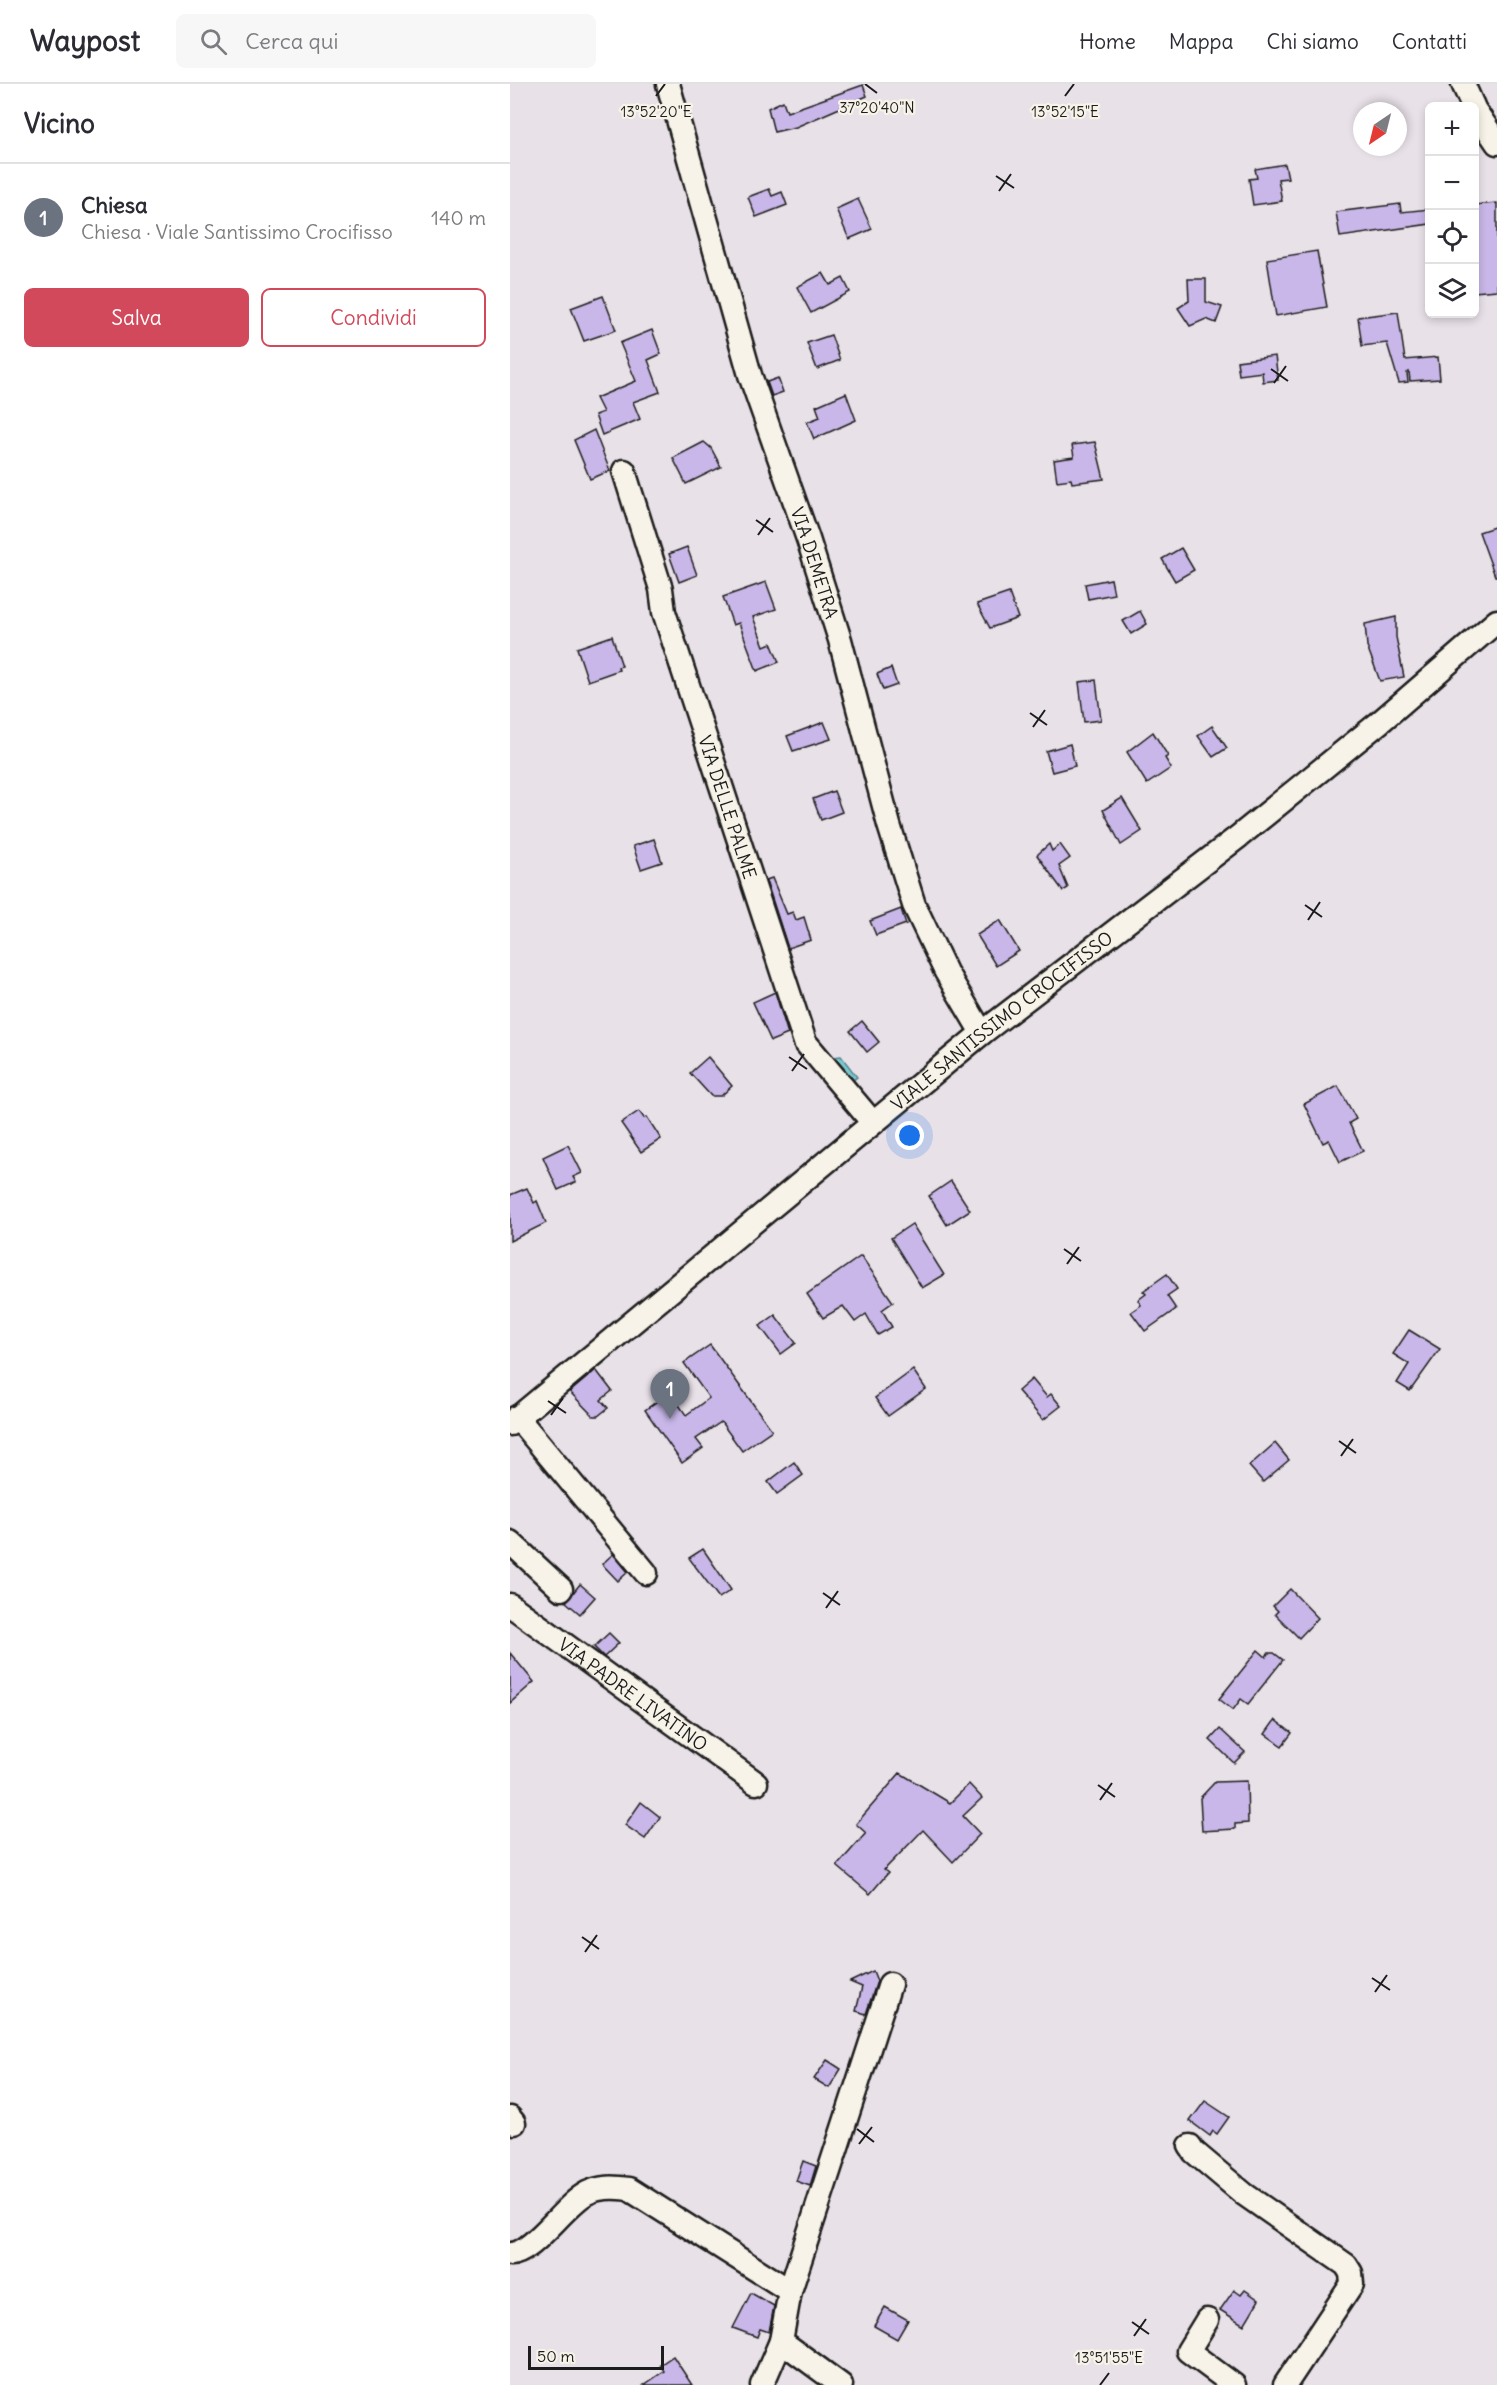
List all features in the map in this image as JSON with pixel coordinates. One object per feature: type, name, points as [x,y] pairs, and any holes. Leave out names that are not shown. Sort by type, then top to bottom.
[{"type":"street","name":"VIA DEMETRA","points":[[668,84],[750,375],[808,539],[840,640],[889,825],[914,904],[946,972],[982,1033]]},
{"type":"street","points":[[1463,84],[1471,102]]},
{"type":"street","points":[[1479,116],[1497,143]]},
{"type":"street","name":"VIA DELLE PALME","points":[[624,471],[661,589],[664,612],[805,1042],[873,1124]]},
{"type":"street","name":"VIALE SANTISSIMO CROCIFISSO","points":[[512,1421],[982,1033],[1238,837],[1380,723],[1497,621]]},
{"type":"street","points":[[512,1421],[646,1573]]},
{"type":"street","points":[[510,1542],[561,1589]]},
{"type":"street","name":"VIA PADRE LIVATINO","points":[[510,1605],[756,1783]]},
{"type":"street","points":[[762,2385],[781,2341],[790,2291],[891,1984]]},
{"type":"street","points":[[1190,2146],[1194,2152],[1244,2194],[1346,2265],[1351,2273],[1352,2283],[1285,2385]]},
{"type":"street","points":[[510,2254],[526,2248],[569,2206],[588,2192],[608,2187],[629,2188],[790,2291]]},
{"type":"street","points":[[1207,2320],[1188,2351],[1234,2385]]},
{"type":"street","points":[[781,2341],[841,2385]]},
{"type":"water","points":[[841,1056],[857,1077],[847,1085],[831,1060],[833,1057]]},
{"type":"building","points":[[863,85],[867,96],[796,127],[774,132],[768,108],[783,101],[787,112]]},
{"type":"building","points":[[1285,164],[1288,178],[1278,179],[1282,201],[1253,205],[1249,179],[1257,178],[1255,169]]},
{"type":"building","points":[[769,189],[772,196],[782,192],[787,205],[756,217],[748,197]]},
{"type":"building","points":[[858,199],[872,229],[849,239],[836,209]]},
{"type":"building","points":[[1497,203],[1497,290],[1479,292],[1479,205]]},
{"type":"building","points":[[1400,204],[1401,212],[1425,210],[1425,225],[1340,237],[1336,212]]},
{"type":"building","points":[[1317,251],[1327,307],[1276,316],[1267,259]]},
{"type":"building","points":[[823,273],[830,285],[843,278],[850,292],[811,313],[797,287]]},
{"type":"building","points":[[1188,279],[1206,279],[1206,302],[1222,307],[1216,323],[1206,319],[1190,326],[1178,308],[1189,301]]},
{"type":"building","points":[[603,296],[616,330],[584,341],[571,308]]},
{"type":"building","points":[[1398,312],[1405,360],[1438,357],[1440,379],[1410,381],[1409,372],[1407,373],[1408,382],[1399,383],[1387,343],[1362,346],[1358,317]]},
{"type":"building","points":[[652,330],[661,354],[648,360],[660,392],[633,402],[640,419],[602,435],[595,415],[603,412],[596,398],[636,381],[620,343]]},
{"type":"building","points":[[831,335],[840,360],[817,369],[807,343]]},
{"type":"building","points":[[1275,356],[1278,380],[1263,382],[1262,372],[1239,375],[1237,361]]},
{"type":"building","points":[[778,378],[783,392],[772,396],[767,382]]},
{"type":"building","points":[[846,393],[856,420],[814,439],[807,422],[820,417],[816,406]]},
{"type":"building","points":[[594,430],[610,471],[590,479],[574,440]]},
{"type":"building","points":[[704,442],[711,448],[721,467],[686,484],[673,458]]},
{"type":"building","points":[[1095,442],[1104,479],[1072,483],[1071,479],[1057,481],[1054,460],[1074,457],[1072,445]]},
{"type":"building","points":[[1497,526],[1497,576],[1495,576],[1479,532]]},
{"type":"building","points":[[687,547],[697,575],[679,582],[669,554]]},
{"type":"building","points":[[1181,548],[1194,570],[1175,581],[1162,559]]},
{"type":"building","points":[[1111,579],[1114,594],[1088,599],[1085,584]]},
{"type":"building","points":[[766,582],[776,609],[753,617],[764,646],[771,643],[779,662],[757,671],[739,623],[733,625],[723,597]]},
{"type":"building","points":[[1009,593],[1018,618],[990,628],[977,604]]},
{"type":"building","points":[[1140,611],[1147,624],[1131,634],[1123,621]]},
{"type":"building","points":[[1396,617],[1396,637],[1404,677],[1380,681],[1367,646],[1365,624]]},
{"type":"building","points":[[612,636],[622,666],[618,667],[619,670],[588,681],[577,648]]},
{"type":"building","points":[[891,668],[897,685],[883,690],[877,674]]},
{"type":"building","points":[[1096,680],[1101,720],[1084,722],[1079,682]]},
{"type":"building","points":[[824,722],[831,739],[793,751],[787,736]]},
{"type":"building","points":[[1212,726],[1227,748],[1213,757],[1198,736]]},
{"type":"building","points":[[1153,732],[1168,756],[1165,758],[1171,768],[1147,784],[1127,752]]},
{"type":"building","points":[[1070,744],[1075,766],[1052,772],[1046,751]]},
{"type":"building","points":[[834,791],[842,812],[821,820],[813,799]]},
{"type":"building","points":[[1122,798],[1142,831],[1121,845],[1103,810]]},
{"type":"building","points":[[654,839],[662,862],[641,869],[633,846]]},
{"type":"building","points":[[1049,844],[1052,851],[1060,844],[1070,858],[1059,866],[1068,888],[1063,891],[1037,855]]},
{"type":"building","points":[[772,878],[787,914],[793,912],[796,920],[804,917],[811,940],[788,948],[766,880]]},
{"type":"building","points":[[901,909],[906,924],[876,935],[870,921]]},
{"type":"building","points":[[1000,920],[1019,951],[996,966],[977,935]]},
{"type":"building","points":[[775,992],[788,1034],[771,1041],[753,1002]]},
{"type":"building","points":[[862,1021],[879,1042],[867,1052],[850,1031]]},
{"type":"building","points":[[708,1057],[732,1086],[721,1096],[711,1096],[690,1073]]},
{"type":"building","points":[[1338,1086],[1356,1119],[1349,1123],[1363,1151],[1340,1162],[1329,1140],[1323,1143],[1304,1104]]},
{"type":"building","points":[[639,1111],[644,1118],[647,1117],[661,1139],[641,1152],[621,1123]]},
{"type":"building","points":[[568,1145],[582,1173],[573,1177],[576,1182],[558,1190],[543,1157]]},
{"type":"building","points":[[951,1181],[970,1210],[947,1225],[929,1196]]},
{"type":"building","points":[[527,1188],[534,1203],[537,1201],[546,1223],[510,1241],[510,1195]]},
{"type":"building","points":[[912,1224],[944,1275],[922,1288],[891,1238]]},
{"type":"building","points":[[861,1256],[893,1302],[882,1310],[892,1327],[878,1335],[866,1314],[855,1322],[843,1306],[823,1318],[807,1294]]},
{"type":"building","points":[[1167,1274],[1177,1289],[1167,1296],[1176,1309],[1145,1331],[1131,1312],[1141,1305],[1138,1300],[1146,1294],[1143,1291]]},
{"type":"building","points":[[775,1315],[796,1343],[781,1354],[760,1326]]},
{"type":"building","points":[[1409,1330],[1440,1349],[1410,1391],[1397,1383],[1409,1364],[1393,1354]]},
{"type":"building","points":[[710,1345],[772,1430],[742,1451],[721,1422],[696,1439],[703,1448],[682,1463],[645,1410],[670,1392],[686,1415],[709,1398],[684,1363]]},
{"type":"building","points":[[596,1370],[612,1391],[601,1400],[608,1408],[598,1416],[593,1416],[570,1392]]},
{"type":"building","points":[[913,1370],[926,1389],[888,1416],[875,1398]]},
{"type":"building","points":[[1032,1379],[1047,1397],[1051,1394],[1061,1406],[1043,1420],[1018,1391]]},
{"type":"building","points":[[1275,1443],[1289,1460],[1263,1482],[1249,1466]]},
{"type":"building","points":[[794,1462],[803,1475],[777,1494],[768,1482]]},
{"type":"building","points":[[703,1549],[731,1590],[719,1598],[689,1558]]},
{"type":"building","points":[[613,1554],[628,1572],[618,1581],[602,1564]]},
{"type":"building","points":[[580,1584],[595,1597],[580,1614],[566,1602]]},
{"type":"building","points":[[1290,1589],[1318,1618],[1299,1638],[1275,1614],[1278,1611],[1273,1606]]},
{"type":"building","points":[[609,1633],[619,1643],[604,1657],[594,1647]]},
{"type":"building","points":[[1258,1650],[1266,1657],[1268,1653],[1274,1653],[1283,1660],[1248,1704],[1241,1699],[1233,1710],[1219,1699]]},
{"type":"building","points":[[510,1653],[534,1682],[510,1703]]},
{"type":"building","points":[[1275,1720],[1292,1733],[1282,1746],[1265,1734]]},
{"type":"building","points":[[1220,1729],[1245,1752],[1234,1763],[1210,1740]]},
{"type":"building","points":[[900,1773],[950,1803],[969,1784],[982,1798],[963,1816],[980,1834],[953,1862],[923,1830],[884,1870],[888,1873],[870,1894],[837,1866],[866,1833],[856,1824]]},
{"type":"building","points":[[1247,1781],[1248,1823],[1235,1824],[1235,1829],[1202,1831],[1200,1798],[1215,1782]]},
{"type":"building","points":[[641,1802],[660,1817],[645,1839],[625,1825]]},
{"type":"building","points":[[873,1971],[877,1981],[866,2014],[856,2011],[862,1987],[850,1982]]},
{"type":"building","points":[[827,2060],[841,2069],[829,2088],[814,2079]]},
{"type":"building","points":[[1205,2101],[1229,2117],[1217,2134],[1213,2131],[1210,2136],[1190,2121]]},
{"type":"building","points":[[803,2161],[816,2166],[810,2186],[796,2181]]},
{"type":"building","points":[[1234,2290],[1241,2295],[1245,2290],[1259,2300],[1244,2325],[1220,2310]]},
{"type":"building","points":[[751,2293],[774,2306],[769,2332],[760,2329],[757,2337],[733,2328]]},
{"type":"building","points":[[885,2307],[908,2320],[897,2339],[874,2326]]},
{"type":"building","points":[[673,2356],[692,2385],[644,2385],[664,2371],[660,2365]]},
{"type":"place","name":"Chiesa","points":[[670,1419]]}]
